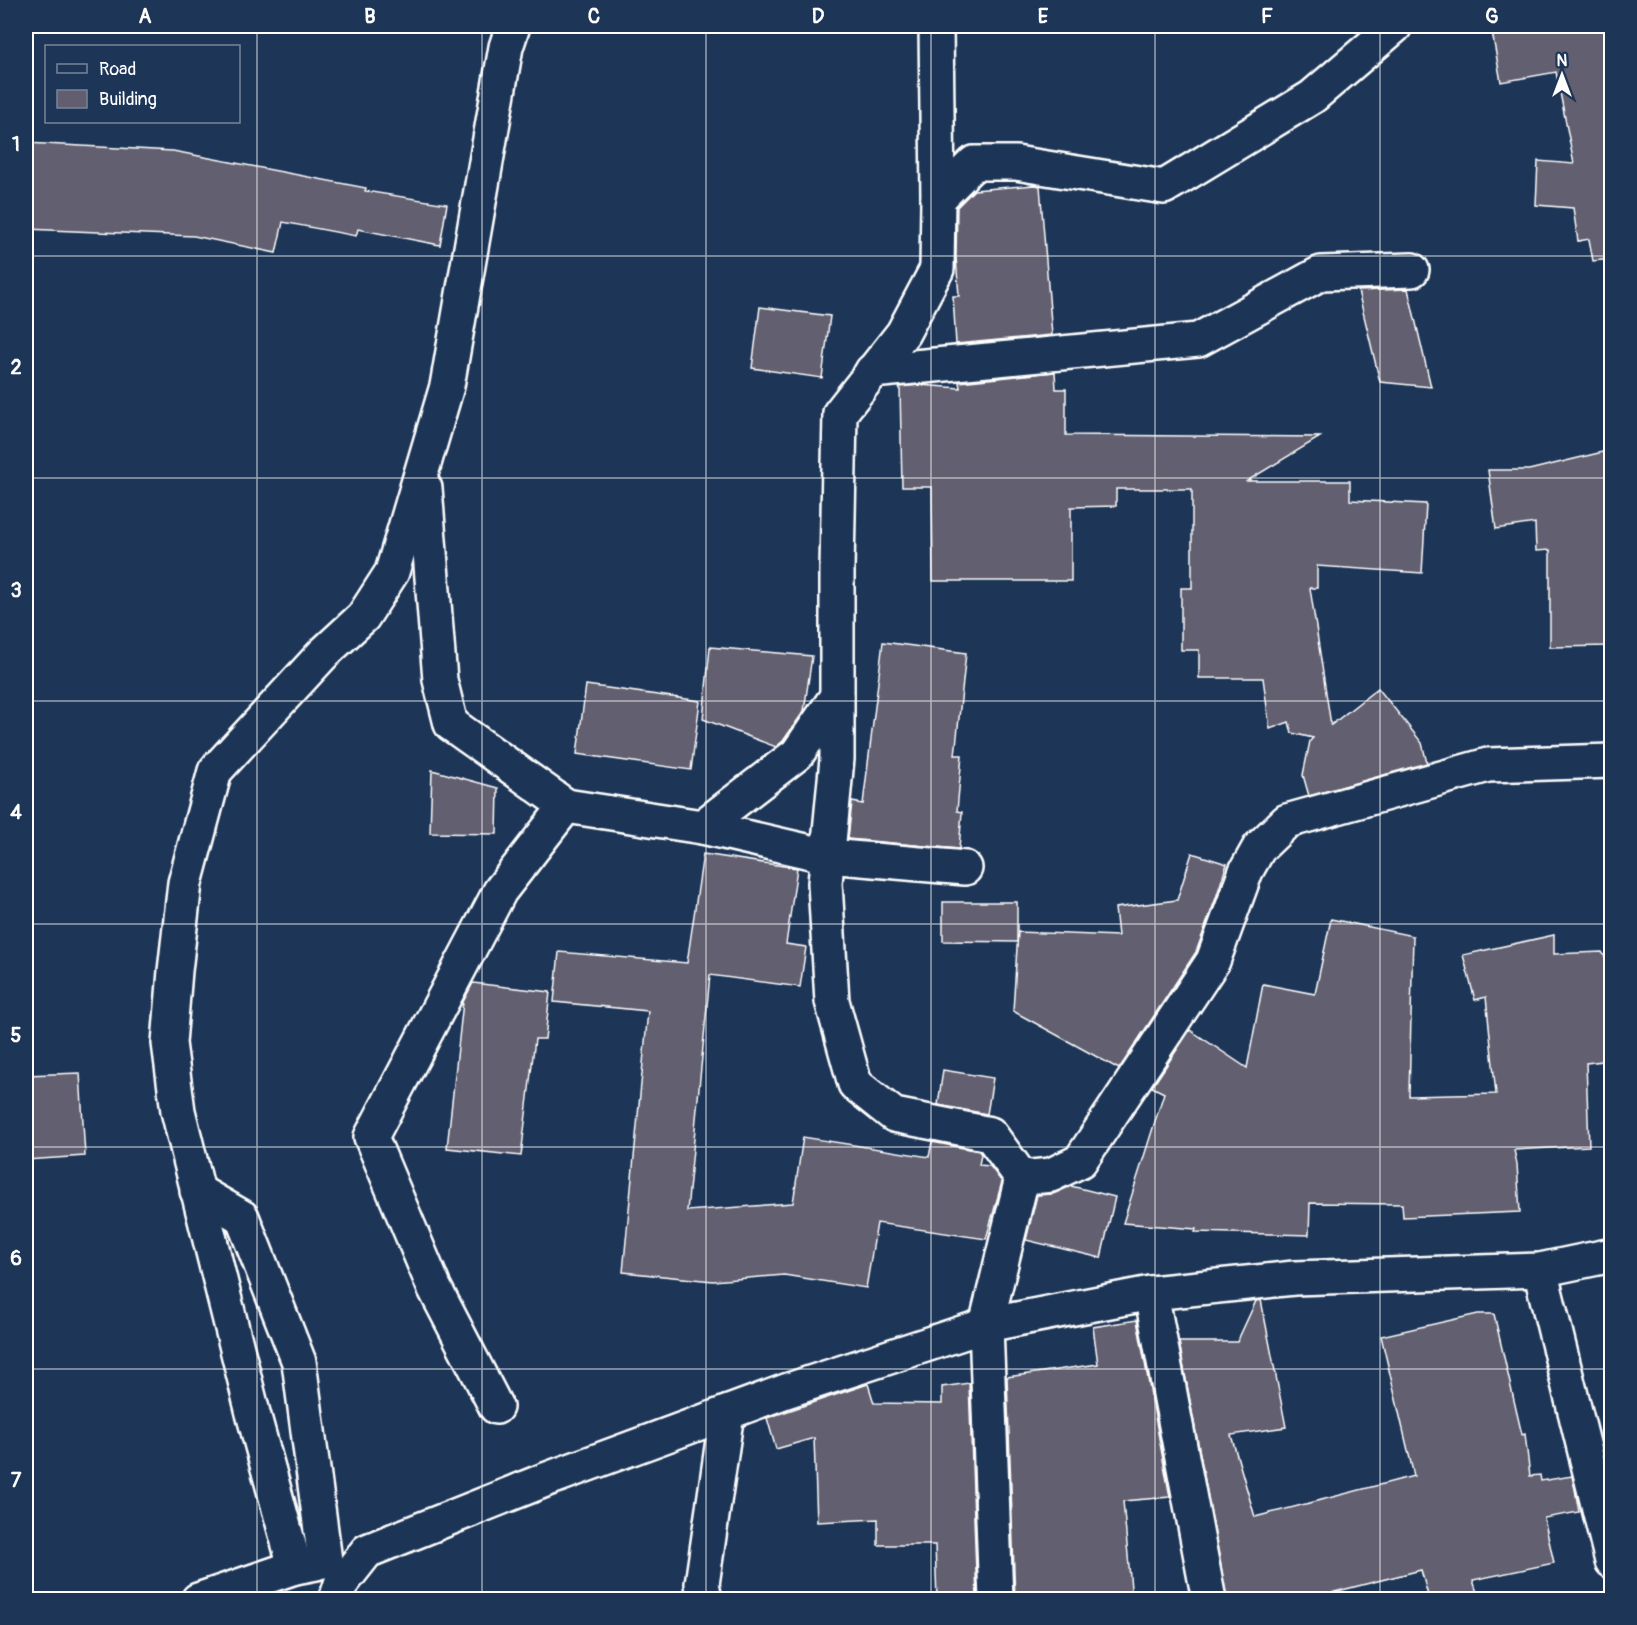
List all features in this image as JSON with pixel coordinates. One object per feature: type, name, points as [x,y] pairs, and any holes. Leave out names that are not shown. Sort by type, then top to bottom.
[{"type":"street","points":[[310,1564],[253,1413],[178,1111],[170,1043],[175,970],[185,884],[215,771],[324,653],[363,617],[392,572],[447,387],[506,47],[513,26]]},
{"type":"street","points":[[936,26],[937,269],[903,333],[840,413],[837,759],[825,883],[832,1000],[855,1084],[894,1115],[990,1134],[1022,1178],[986,1325],[996,1599]]},
{"type":"street","points":[[938,199],[974,163],[1016,163],[1164,187],[1312,97],[1395,26]]},
{"type":"street","points":[[872,371],[1198,340],[1321,273],[1412,270]]},
{"type":"street","points":[[423,468],[440,680],[451,724],[566,806],[702,827],[828,856],[965,868]]},
{"type":"street","points":[[702,827],[797,754],[837,696]]},
{"type":"street","points":[[1022,1178],[1051,1175],[1080,1161],[1213,961],[1246,871],[1258,848],[1287,821],[1488,765],[1611,761]]},
{"type":"street","points":[[496,1407],[434,1287],[371,1137],[500,891],[566,806]]},
{"type":"street","points":[[197,1191],[242,1217],[299,1362],[310,1564]]},
{"type":"street","points":[[198,1599],[310,1564],[367,1551],[545,1480],[786,1391],[986,1325],[1151,1293],[1294,1278],[1540,1270],[1611,1255]]},
{"type":"street","points":[[1540,1270],[1611,1561]]},
{"type":"street","points":[[1151,1293],[1209,1599]]},
{"type":"street","points":[[705,1599],[702,1584],[727,1413]]},
{"type":"street","points":[[336,1599],[341,1584],[367,1551]]},
{"type":"building","points":[[1491,26],[1611,26],[1611,259],[1593,261],[1589,239],[1578,241],[1573,208],[1536,205],[1538,161],[1574,164],[1556,72],[1501,82]]},
{"type":"building","points":[[26,143],[173,151],[366,188],[365,191],[447,204],[440,245],[358,229],[356,236],[283,222],[276,253],[194,236],[26,229]]},
{"type":"building","points":[[1040,186],[1052,335],[956,344],[953,296],[959,296],[956,257],[957,207],[974,190]]},
{"type":"building","points":[[1408,289],[1431,387],[1380,382],[1358,291]]},
{"type":"building","points":[[760,307],[830,316],[822,378],[752,368]]},
{"type":"building","points":[[1055,372],[1056,389],[1066,389],[1066,435],[1320,437],[1247,481],[1350,481],[1350,500],[1426,504],[1422,573],[1317,566],[1317,588],[1310,588],[1331,725],[1378,688],[1422,743],[1427,763],[1309,796],[1303,775],[1310,741],[1313,738],[1292,733],[1289,722],[1270,729],[1263,678],[1199,678],[1199,650],[1181,650],[1181,588],[1192,588],[1192,489],[1116,489],[1116,506],[1071,507],[1071,581],[933,581],[932,487],[902,487],[900,387],[919,385],[960,388],[959,382]]},
{"type":"building","points":[[1611,450],[1611,646],[1550,647],[1550,550],[1536,551],[1535,523],[1496,529],[1488,470],[1529,470]]},
{"type":"building","points":[[883,642],[966,653],[955,755],[962,755],[957,811],[962,812],[959,849],[848,839],[852,802],[863,804]]},
{"type":"building","points":[[710,647],[812,656],[804,711],[783,741],[776,747],[703,719]]},
{"type":"building","points":[[586,685],[700,701],[691,770],[577,754]]},
{"type":"building","points":[[432,770],[498,788],[497,834],[430,833]]},
{"type":"building","points":[[1192,853],[1227,864],[1216,898],[1196,952],[1119,1069],[1013,1011],[1018,932],[1118,936],[1115,908],[1177,900]]},
{"type":"building","points":[[703,854],[797,868],[786,944],[806,947],[800,987],[710,975],[687,1211],[793,1203],[803,1137],[929,1157],[932,1142],[979,1151],[981,1154],[979,1165],[990,1166],[1002,1182],[986,1239],[877,1223],[866,1288],[784,1275],[713,1281],[623,1272],[648,1011],[554,1002],[559,952],[687,963]]},
{"type":"building","points":[[943,902],[1017,902],[1017,942],[943,941]]},
{"type":"building","points":[[1331,919],[1413,936],[1409,1096],[1496,1094],[1486,997],[1475,1000],[1463,955],[1554,935],[1554,954],[1602,952],[1611,968],[1611,1060],[1586,1063],[1589,1146],[1514,1150],[1520,1212],[1403,1217],[1402,1204],[1310,1203],[1309,1235],[1195,1232],[1196,1229],[1123,1223],[1164,1093],[1152,1087],[1190,1030],[1247,1068],[1263,984],[1315,994]]},
{"type":"building","points":[[473,983],[550,992],[545,1039],[535,1039],[521,1156],[447,1148],[463,1002]]},
{"type":"building","points":[[943,1070],[993,1078],[987,1114],[938,1105]]},
{"type":"building","points":[[80,1073],[85,1156],[26,1160],[26,1075]]},
{"type":"building","points":[[1071,1186],[1115,1197],[1101,1258],[1026,1240],[1037,1195],[1053,1194]]},
{"type":"building","points":[[1261,1300],[1286,1427],[1231,1435],[1255,1517],[1414,1476],[1381,1336],[1478,1314],[1494,1314],[1522,1435],[1525,1434],[1530,1476],[1540,1475],[1541,1481],[1572,1476],[1579,1512],[1544,1518],[1554,1563],[1473,1580],[1479,1599],[1429,1599],[1421,1570],[1307,1599],[1227,1599],[1179,1342],[1237,1342],[1256,1301]]},
{"type":"building","points":[[1137,1320],[1170,1497],[1123,1501],[1132,1599],[1015,1599],[1007,1377],[1098,1364],[1093,1327]]},
{"type":"building","points":[[969,1383],[977,1599],[937,1599],[935,1545],[878,1545],[878,1519],[817,1522],[814,1438],[776,1449],[767,1418],[868,1384],[874,1403],[942,1404],[942,1387]]}]
